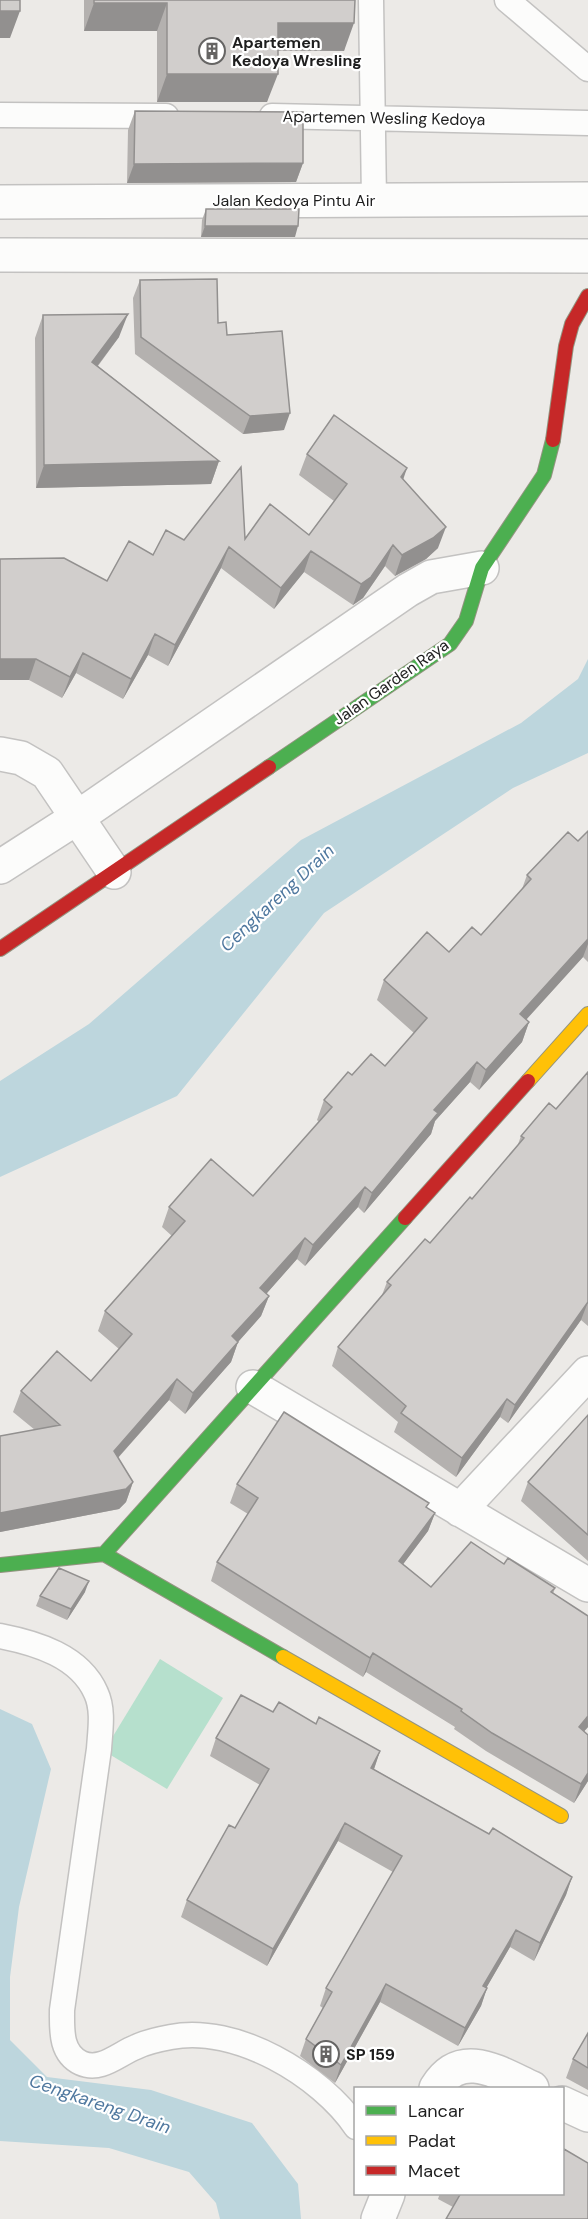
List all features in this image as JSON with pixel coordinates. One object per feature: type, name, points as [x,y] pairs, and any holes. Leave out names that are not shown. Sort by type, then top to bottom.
[{"type":"street","name":"Jalan Kedoya Pintu Air","points":[[0,202],[588,199]]},
{"type":"street","points":[[0,255],[588,256]]},
{"type":"street","name":"Jalan Garden Raya","points":[[0,949],[450,644],[466,621],[482,568],[544,475],[552,446],[566,346],[572,324],[588,296]]},
{"type":"street","points":[[0,867],[78,817],[408,590],[431,577],[482,568]]},
{"type":"street","points":[[0,754],[21,758],[47,773],[114,872]]},
{"type":"street","points":[[104,1554],[588,1014]]},
{"type":"street","points":[[460,1510],[588,1372]]},
{"type":"street","points":[[254,1388],[588,1585]]},
{"type":"street","points":[[0,1564],[104,1554],[561,1816]]},
{"type":"street","points":[[437,2087],[443,2076],[461,2067],[487,2067],[530,2087]]},
{"type":"street","points":[[564,2104],[588,2115]]},
{"type":"lane","points":[[371,0],[374,200]]},
{"type":"lane","points":[[507,0],[588,69]]},
{"type":"lane","points":[[0,115],[186,116]]},
{"type":"lane","name":"Apartemen Wesling Kedoya","points":[[245,116],[588,123]]},
{"type":"lane","points":[[0,1636],[33,1643],[57,1653],[81,1672],[97,1693],[101,1719],[99,1749],[62,2010],[64,2043],[70,2055],[81,2063],[94,2065],[106,2062],[136,2046],[173,2036],[221,2037],[265,2052],[306,2078],[344,2110],[354,2124]]},
{"type":"green space","points":[[160,1659],[223,1698],[167,1789],[104,1751]]},
{"type":"water","name":"Cengkareng Drain","points":[[588,659],[588,753],[513,788],[324,913],[177,1096],[0,1177],[0,1081],[89,1024],[301,840],[521,723],[578,679]]},
{"type":"water","name":"Cengkareng Drain","points":[[0,1709],[32,1724],[51,1769],[19,1907],[10,1977],[10,2040],[47,2077],[151,2090],[252,2123],[298,2184],[301,2219],[220,2219],[216,2203],[189,2172],[109,2148],[0,2141]]},
{"type":"building","points":[[0,0],[20,0],[20,11],[0,11]]},
{"type":"building","points":[[94,0],[355,0],[354,23],[278,23],[278,74],[167,74],[167,3],[94,3]]},
{"type":"building","points":[[135,111],[303,112],[303,163],[134,164]]},
{"type":"building","points":[[206,209],[299,209],[298,226],[205,226]]},
{"type":"building","points":[[217,279],[218,323],[226,322],[227,335],[282,331],[290,413],[250,416],[141,337],[140,280]]},
{"type":"building","points":[[128,314],[92,362],[219,461],[44,465],[43,315]]},
{"type":"building","points":[[334,415],[407,468],[401,477],[446,527],[433,538],[402,555],[393,545],[371,577],[361,584],[311,551],[281,588],[229,547],[175,645],[155,634],[131,679],[83,653],[70,677],[36,659],[0,659],[0,559],[64,558],[107,581],[129,541],[153,555],[166,530],[184,540],[241,467],[245,539],[270,504],[309,535],[347,484],[307,454]]},
{"type":"building","points":[[588,831],[588,939],[520,1014],[529,1022],[486,1070],[477,1062],[434,1110],[438,1113],[372,1193],[365,1187],[313,1245],[305,1238],[260,1288],[269,1296],[232,1336],[238,1342],[193,1393],[177,1379],[114,1451],[133,1482],[126,1489],[0,1513],[0,1436],[60,1425],[21,1391],[57,1351],[91,1381],[132,1334],[105,1311],[185,1221],[169,1207],[211,1159],[253,1196],[332,1107],[324,1100],[348,1072],[352,1075],[371,1054],[385,1066],[427,1018],[384,980],[427,932],[449,952],[472,927],[481,935],[531,879],[527,875],[568,832],[578,841]]},
{"type":"building","points":[[588,1072],[588,1302],[515,1405],[507,1399],[462,1458],[401,1413],[406,1406],[338,1347],[391,1285],[387,1282],[425,1239],[430,1243],[470,1197],[472,1199],[524,1138],[521,1136],[549,1103],[556,1109]]},
{"type":"building","points":[[284,1412],[429,1503],[426,1507],[435,1513],[399,1561],[431,1587],[471,1542],[504,1564],[508,1558],[555,1588],[551,1592],[588,1616],[588,1716],[579,1727],[588,1735],[588,1773],[581,1784],[492,1733],[461,1711],[462,1709],[373,1653],[370,1658],[217,1562],[258,1498],[237,1484]]},
{"type":"building","points":[[588,1415],[588,1535],[528,1482]]},
{"type":"building","points":[[59,1568],[89,1581],[71,1609],[40,1596]]},
{"type":"building","points":[[241,1695],[273,1712],[279,1702],[316,1724],[319,1717],[380,1751],[371,1768],[489,1834],[493,1828],[572,1877],[540,1943],[516,1930],[483,1986],[487,1988],[465,2028],[386,1984],[341,2065],[306,2039],[332,1992],[326,1988],[402,1856],[345,1823],[273,1949],[187,1900],[229,1825],[235,1828],[269,1769],[216,1738]]},
{"type":"building","points":[[588,2033],[588,2068],[573,2059]]},
{"type":"building","points":[[564,2149],[588,2163],[588,2219],[446,2219],[460,2195],[564,2195]]},
{"type":"traffic: fast","points":[[269,767],[450,644],[466,621],[482,568],[544,475],[553,440]]},
{"type":"traffic: fast","points":[[104,1554],[405,1218]]},
{"type":"traffic: fast","points":[[0,1565],[104,1554],[283,1657]]},
{"type":"traffic: slow","points":[[528,1081],[588,1014]]},
{"type":"traffic: slow","points":[[283,1657],[561,1816]]},
{"type":"traffic: jam","points":[[553,440],[566,346],[572,324],[588,296]]},
{"type":"traffic: jam","points":[[0,949],[269,767]]},
{"type":"traffic: jam","points":[[405,1218],[528,1081]]},
{"type":"place","name":"Apartemen Kedoya Wresling","points":[[212,51]]},
{"type":"place","name":"SP 159","points":[[326,2054]]}]
